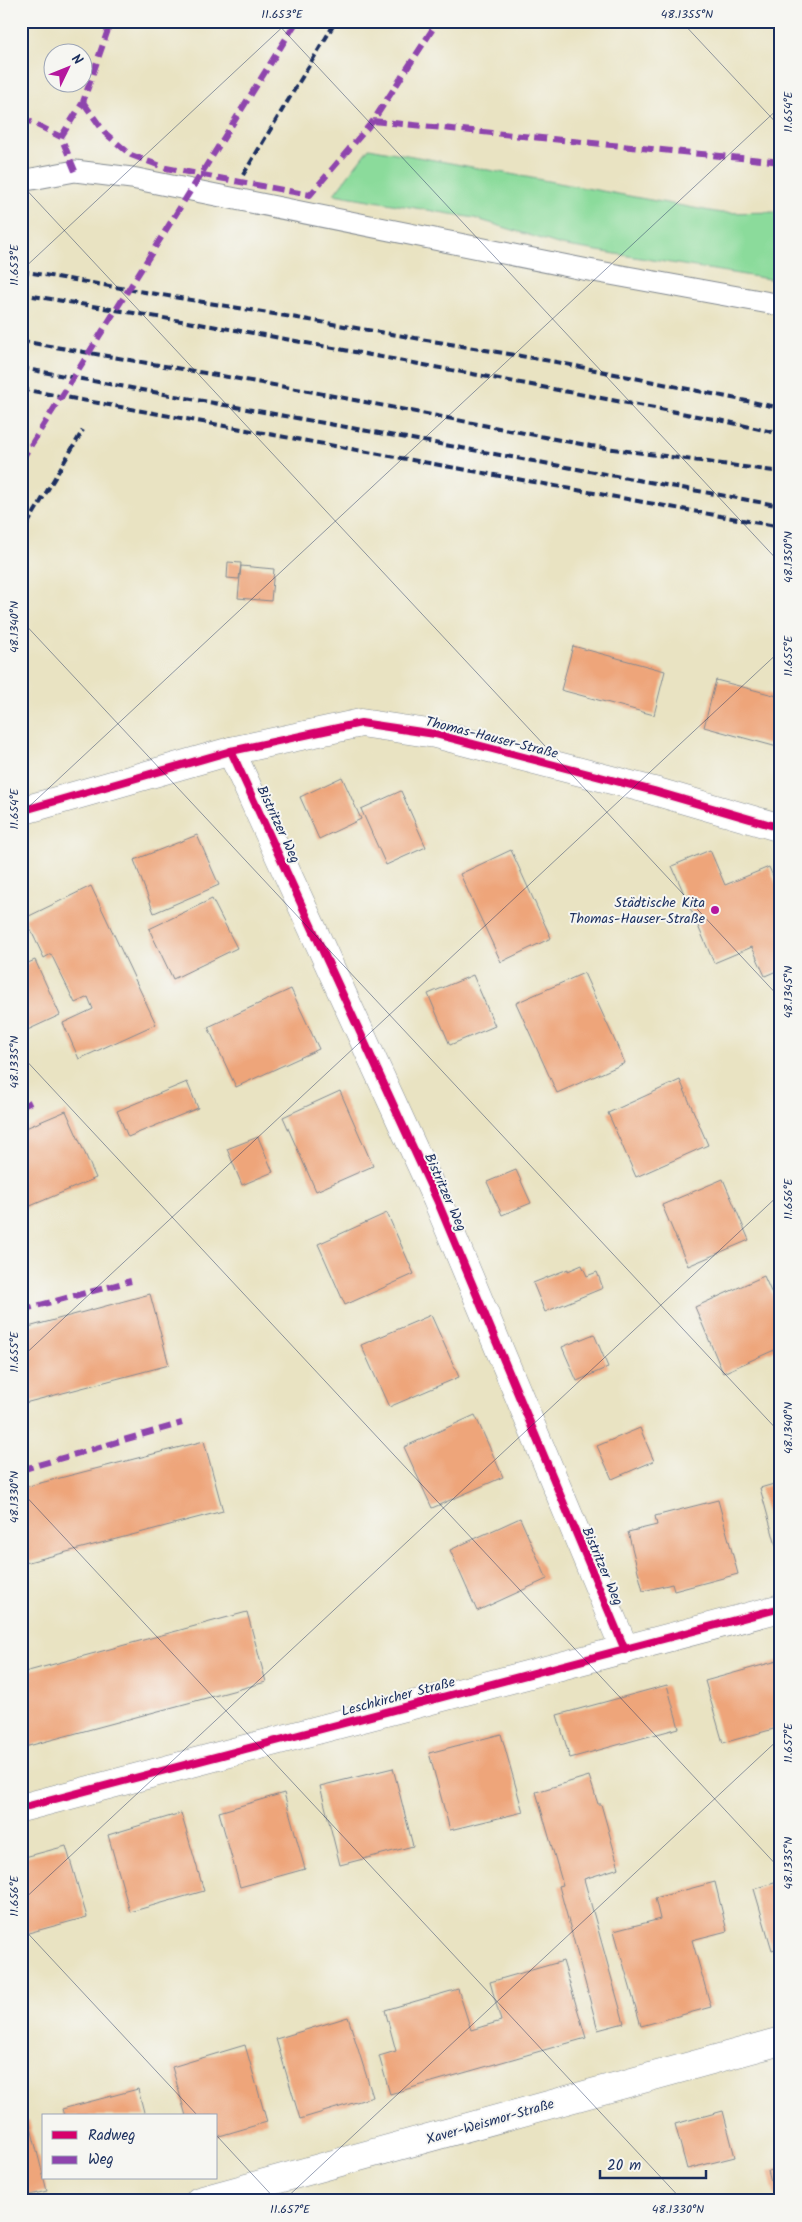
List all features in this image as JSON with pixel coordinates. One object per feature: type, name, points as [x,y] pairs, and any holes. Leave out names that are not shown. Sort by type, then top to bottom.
[{"type":"street","name":"Thomas-Hauser-Straße","points":[[21,811],[231,751],[361,723],[435,734],[654,791],[781,828]]},
{"type":"street","name":"Bistritzer Weg","points":[[231,751],[437,1200],[625,1650]]},
{"type":"street","name":"Leschkircher Straße","points":[[21,1808],[781,1608]]},
{"type":"street","name":"Xaver-Weismor-Straße","points":[[199,2201],[781,2041]]},
{"type":"lane","points":[[21,181],[75,171],[132,178],[583,269],[781,304]]},
{"type":"green space","points":[[369,148],[721,213],[781,212],[781,281],[561,245],[474,218],[334,194]]},
{"type":"building","points":[[228,562],[241,563],[239,579],[227,578]]},
{"type":"building","points":[[241,566],[274,569],[271,601],[238,598]]},
{"type":"building","points":[[573,646],[665,671],[654,715],[561,690]]},
{"type":"building","points":[[716,680],[781,697],[781,748],[704,727]]},
{"type":"building","points":[[342,777],[361,819],[319,839],[300,797]]},
{"type":"building","points":[[401,791],[426,847],[386,865],[361,809]]},
{"type":"building","points":[[197,835],[219,885],[154,913],[134,860]]},
{"type":"building","points":[[511,850],[551,938],[501,962],[460,874]]},
{"type":"building","points":[[710,850],[725,885],[769,867],[781,895],[781,969],[765,976],[752,947],[714,963],[672,866]]},
{"type":"building","points":[[91,886],[156,1024],[79,1059],[63,1023],[93,1009],[88,997],[75,1003],[51,954],[44,958],[25,918]]},
{"type":"building","points":[[212,899],[237,948],[173,979],[149,929]]},
{"type":"building","points":[[35,960],[60,1015],[21,1033],[21,966]]},
{"type":"building","points":[[584,973],[625,1063],[557,1093],[516,1003]]},
{"type":"building","points":[[473,975],[495,1026],[450,1045],[428,994]]},
{"type":"building","points":[[291,989],[319,1049],[236,1087],[208,1027]]},
{"type":"building","points":[[680,1080],[708,1145],[636,1177],[608,1113]]},
{"type":"building","points":[[187,1082],[198,1108],[128,1137],[117,1111]]},
{"type":"building","points":[[340,1091],[373,1166],[316,1191],[283,1117]]},
{"type":"building","points":[[66,1111],[96,1178],[21,1210],[21,1130]]},
{"type":"building","points":[[258,1137],[273,1172],[242,1185],[227,1149]]},
{"type":"building","points":[[516,1170],[531,1203],[502,1215],[487,1182]]},
{"type":"building","points":[[723,1179],[749,1240],[688,1266],[662,1205]]},
{"type":"building","points":[[387,1213],[414,1274],[345,1305],[318,1244]]},
{"type":"building","points":[[582,1265],[587,1276],[597,1272],[603,1288],[545,1312],[533,1283]]},
{"type":"building","points":[[764,1276],[781,1314],[781,1347],[723,1373],[695,1307]]},
{"type":"building","points":[[150,1294],[169,1365],[21,1404],[21,1329]]},
{"type":"building","points":[[431,1315],[459,1377],[389,1407],[361,1345]]},
{"type":"building","points":[[594,1334],[608,1367],[577,1381],[562,1347]]},
{"type":"building","points":[[475,1415],[503,1477],[432,1508],[404,1447]]},
{"type":"building","points":[[640,1428],[654,1461],[612,1479],[597,1446]]},
{"type":"building","points":[[204,1441],[223,1511],[21,1564],[21,1488]]},
{"type":"building","points":[[781,1482],[781,1560],[780,1560],[760,1488]]},
{"type":"building","points":[[718,1500],[738,1574],[674,1591],[672,1584],[643,1591],[628,1532],[657,1525],[655,1516]]},
{"type":"building","points":[[520,1518],[547,1579],[477,1611],[450,1550]]},
{"type":"building","points":[[247,1612],[266,1682],[21,1748],[21,1673]]},
{"type":"building","points":[[781,1660],[781,1727],[723,1743],[705,1681]]},
{"type":"building","points":[[667,1685],[679,1728],[570,1758],[557,1715]]},
{"type":"building","points":[[501,1734],[523,1812],[450,1830],[429,1753]]},
{"type":"building","points":[[393,1768],[413,1846],[340,1865],[320,1786]]},
{"type":"building","points":[[589,1776],[598,1804],[601,1804],[619,1868],[584,1879],[624,2023],[598,2030],[559,1886],[563,1885],[536,1792]]},
{"type":"building","points":[[284,1793],[305,1869],[240,1887],[219,1812]]},
{"type":"building","points":[[181,1813],[204,1891],[130,1912],[108,1835]]},
{"type":"building","points":[[66,1846],[87,1917],[21,1935],[21,1858]]},
{"type":"building","points":[[781,1881],[781,1947],[772,1950],[754,1889]]},
{"type":"building","points":[[715,1882],[727,1931],[692,1940],[711,2007],[641,2026],[614,1931],[660,1919],[655,1898]]},
{"type":"building","points":[[563,1961],[586,2038],[390,2094],[379,2056],[396,2051],[385,2010],[458,1989],[471,2030],[501,2021],[490,1982]]},
{"type":"building","points":[[348,2017],[373,2097],[300,2119],[276,2039]]},
{"type":"building","points":[[245,2045],[267,2122],[218,2136],[218,2114],[185,2114],[172,2067]]},
{"type":"building","points":[[138,2089],[144,2114],[63,2114],[62,2109]]},
{"type":"building","points":[[723,2111],[735,2157],[687,2169],[675,2124]]},
{"type":"building","points":[[29,2120],[42,2171],[42,2180],[44,2180],[47,2191],[21,2197],[21,2122]]},
{"type":"building","points":[[781,2168],[781,2201],[776,2201],[768,2171]]},
{"type":"building","points":[[683,2195],[684,2201],[663,2200]]},
{"type":"railway","points":[[243,175],[336,21]]},
{"type":"railway","points":[[21,271],[556,362],[781,408]]},
{"type":"railway","points":[[21,294],[253,333],[724,421],[781,434]]},
{"type":"railway","points":[[21,341],[308,391],[591,446],[781,472]]},
{"type":"railway","points":[[21,368],[781,506]]},
{"type":"railway","points":[[21,389],[781,527]]},
{"type":"railway","points":[[21,535],[83,430]]},
{"type":"marked path","points":[[75,171],[61,137],[83,102],[111,21]]},
{"type":"marked path","points":[[21,461],[297,21]]},
{"type":"marked path","points":[[83,102],[105,133],[131,155],[166,168],[310,195],[373,121],[438,21]]},
{"type":"marked path","points":[[21,117],[61,137]]},
{"type":"marked path","points":[[373,121],[781,162]]},
{"type":"marked path","points":[[21,1107],[31,1102]]},
{"type":"marked path","points":[[21,1310],[131,1281]]},
{"type":"marked path","points":[[21,1470],[182,1423]]},
{"type":"cycle path","points":[[21,811],[231,751],[361,723],[435,734],[654,791],[781,828]]},
{"type":"cycle path","points":[[231,751],[437,1200],[625,1650]]},
{"type":"cycle path","points":[[21,1808],[781,1608]]},
{"type":"place","name":"Städtische Kita Thomas-Hauser-Straße","points":[[715,910]]}]
